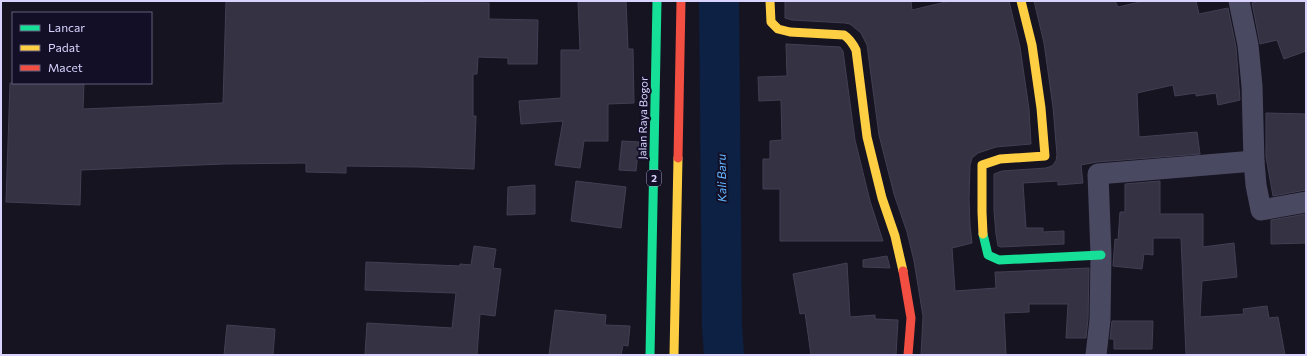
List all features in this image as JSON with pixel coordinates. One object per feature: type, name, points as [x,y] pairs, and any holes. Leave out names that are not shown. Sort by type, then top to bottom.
[{"type":"main road","name":"Jalan Raya Bogor","points":[[650,355],[657,1]]},
{"type":"main road","name":"2","points":[[674,355],[681,1]]},
{"type":"main road","points":[[770,1],[771,22],[778,29],[790,32],[844,35],[854,44],[867,137],[882,198],[895,236],[902,263],[911,318],[908,355]]},
{"type":"main road","points":[[1021,1],[1032,45],[1040,101],[1045,156],[1000,159],[982,165],[984,248],[988,255],[999,260],[1101,255]]},
{"type":"street","points":[[1239,1],[1248,45],[1252,86],[1254,161],[1256,185],[1261,210],[1306,202]]},
{"type":"street","points":[[1096,355],[1100,320],[1101,255],[1098,174],[1254,161]]},
{"type":"building","points":[[226,1],[422,1],[422,3],[489,3],[489,19],[538,20],[537,64],[508,64],[508,58],[478,57],[477,74],[473,74],[473,116],[476,116],[474,169],[346,166],[346,173],[306,172],[306,163],[223,164],[81,170],[80,205],[6,202],[10,83],[84,84],[83,109],[223,103]]},
{"type":"building","points":[[578,1],[626,1],[628,49],[633,49],[634,103],[608,104],[608,141],[584,141],[580,168],[555,165],[563,121],[521,124],[519,101],[561,98],[561,50],[580,50]]},
{"type":"building","points":[[785,1],[911,1],[912,10],[950,1],[1009,1],[1020,47],[1029,109],[1031,144],[996,147],[978,153],[972,158],[970,165],[969,199],[972,243],[952,248],[955,291],[996,288],[995,272],[1089,268],[1086,338],[1066,338],[1068,304],[1029,304],[1029,312],[1004,313],[1006,355],[921,355],[923,316],[914,261],[907,232],[894,194],[879,135],[867,45],[861,33],[850,24],[792,20],[785,18]]},
{"type":"building","points":[[1034,1],[1115,1],[1118,7],[1144,1],[1196,1],[1199,14],[1228,8],[1236,47],[1240,100],[1218,105],[1216,93],[1196,96],[1196,93],[1175,96],[1173,85],[1137,93],[1139,137],[1197,132],[1200,154],[1097,162],[1081,165],[1083,183],[1058,185],[1058,181],[1023,183],[1026,228],[1043,228],[1043,232],[1064,231],[1064,244],[1001,247],[998,246],[996,234],[994,211],[994,174],[1002,171],[1046,168],[1052,166],[1056,161],[1057,155],[1053,107],[1044,43]]},
{"type":"building","points":[[1260,1],[1306,1],[1306,51],[1284,59],[1277,40],[1260,44],[1252,3]]},
{"type":"building","points":[[786,44],[840,47],[843,51],[855,140],[870,201],[883,241],[780,241],[780,189],[763,189],[763,159],[770,159],[770,141],[782,140],[781,100],[759,101],[758,77],[787,76]]},
{"type":"building","points":[[1266,113],[1306,114],[1306,190],[1273,196],[1266,157]]},
{"type":"building","points":[[622,141],[639,142],[636,171],[619,170]]},
{"type":"building","points":[[576,181],[626,187],[621,228],[571,221]]},
{"type":"building","points":[[1160,181],[1160,214],[1203,214],[1203,247],[1234,243],[1237,277],[1202,281],[1200,317],[1244,314],[1243,309],[1267,306],[1269,318],[1278,317],[1285,355],[1186,355],[1181,238],[1153,238],[1153,255],[1144,254],[1142,269],[1113,266],[1115,239],[1118,240],[1120,212],[1125,212],[1125,184]]},
{"type":"building","points":[[535,185],[535,214],[507,215],[508,187]]},
{"type":"building","points":[[1306,214],[1306,243],[1271,244],[1271,220]]},
{"type":"building","points":[[474,246],[496,249],[493,268],[501,269],[495,316],[480,314],[477,355],[365,355],[367,323],[452,328],[456,293],[365,290],[366,262],[460,266],[460,264],[471,265]]},
{"type":"building","points":[[887,256],[890,268],[863,267],[863,260]]},
{"type":"building","points":[[847,263],[850,317],[875,315],[875,319],[898,320],[896,355],[811,355],[805,313],[800,314],[793,274]]},
{"type":"building","points":[[555,310],[606,315],[605,325],[630,326],[628,346],[623,345],[621,355],[549,355]]},
{"type":"building","points":[[1112,321],[1153,321],[1152,349],[1114,349],[1114,339],[1110,339]]},
{"type":"building","points":[[227,325],[275,329],[273,355],[224,355]]},
{"type":"waterway","name":"Kali Baru","points":[[719,1],[722,326],[724,355]]},
{"type":"traffic: fast","points":[[650,355],[657,1]]},
{"type":"traffic: fast","points":[[983,234],[988,255],[999,260],[1101,255]]},
{"type":"traffic: slow","points":[[770,1],[771,22],[778,29],[790,32],[844,35],[848,38],[856,50],[867,137],[882,198],[895,236],[903,271]]},
{"type":"traffic: slow","points":[[983,234],[982,165],[1000,159],[1045,156],[1041,108],[1032,45],[1021,1]]},
{"type":"traffic: slow","points":[[674,355],[678,158]]},
{"type":"traffic: jam","points":[[678,158],[681,1]]},
{"type":"traffic: jam","points":[[903,271],[911,318],[908,355]]}]
